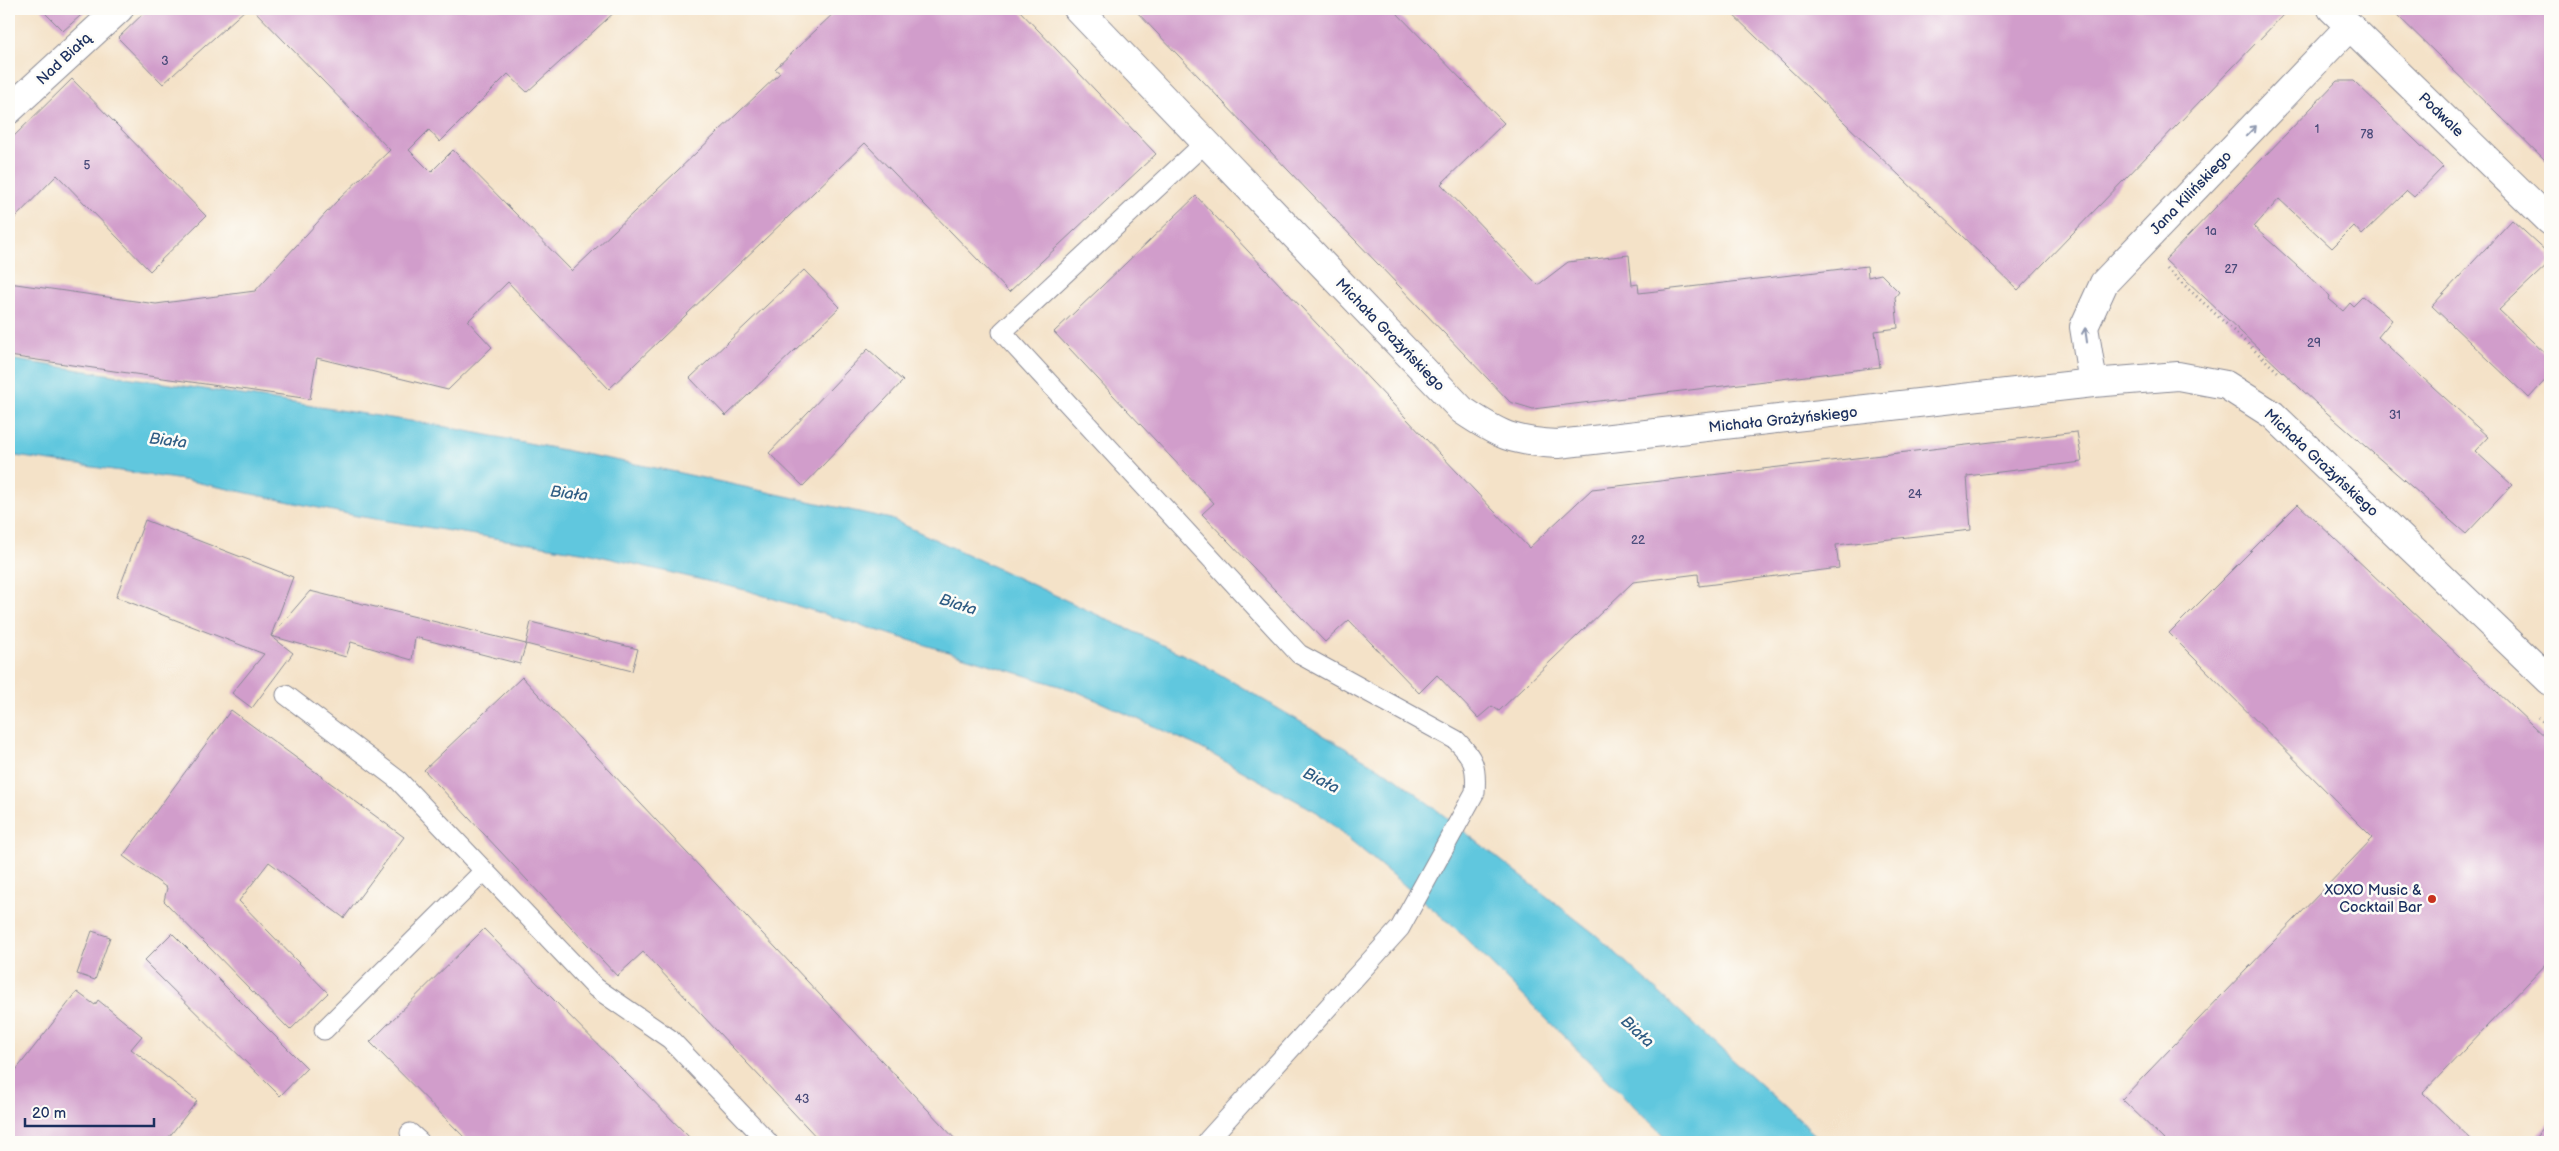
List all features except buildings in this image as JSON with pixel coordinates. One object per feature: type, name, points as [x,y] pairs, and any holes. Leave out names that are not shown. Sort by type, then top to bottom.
[{"type":"street","name":"Nad Białą","points":[[9,110],[119,9]]},
{"type":"street","name":"Michała Grażyńskiego","points":[[1078,9],[1462,410],[1495,432],[1522,442],[1568,443],[2093,383],[2178,376],[2226,385],[2273,415],[2550,680]]},
{"type":"street","name":"Podwale","points":[[2341,18],[2550,221]]},
{"type":"street","name":"Jana Kilińskiego","points":[[2093,383],[2084,327],[2104,284],[2341,18]]},
{"type":"lane","points":[[1206,142],[1002,332],[1299,654],[1456,740],[1469,753],[1477,772],[1475,792],[1400,928],[1208,1140],[1211,1142]]},
{"type":"lane","points":[[286,695],[398,780],[596,988],[670,1038],[768,1142]]},
{"type":"lane","points":[[324,1030],[484,872]]},
{"type":"path","points":[[2160,262],[2283,376]]},
{"type":"path","points":[[2537,716],[2550,728]]},
{"type":"water","name":"Biała","points":[[9,359],[436,425],[671,471],[891,519],[1199,662],[1396,778],[1596,935],[1823,1142],[1670,1142],[1454,927],[1317,812],[1197,746],[1076,691],[745,590],[587,553],[357,516],[190,481],[9,455]]},
{"type":"place","name":"XOXO Music & Cocktail Bar","points":[[2432,899]]}]
